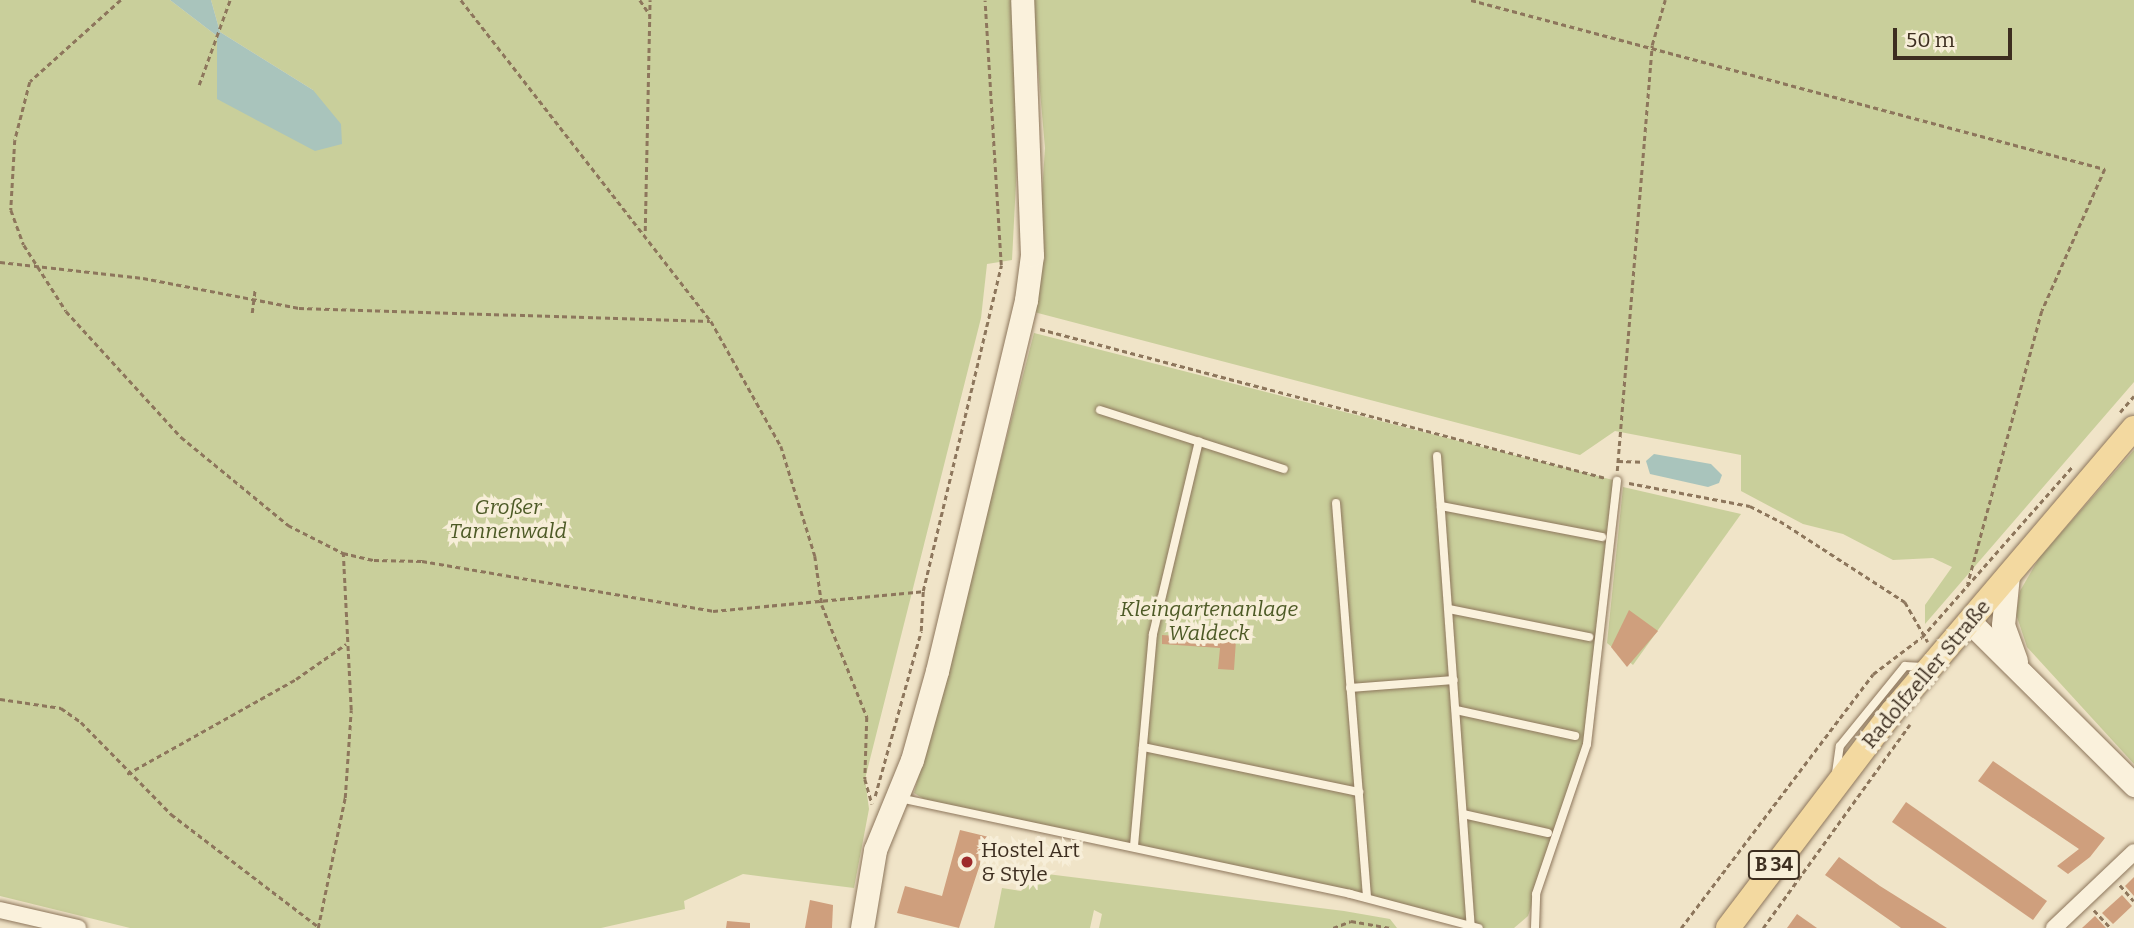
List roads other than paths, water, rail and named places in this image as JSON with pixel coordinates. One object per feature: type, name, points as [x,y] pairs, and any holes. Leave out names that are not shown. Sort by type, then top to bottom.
[{"type":"main road","points":[[862,928],[875,850],[899,798],[937,671],[1022,323],[1032,255],[1021,0]]},
{"type":"main road","name":"Radolfzeller Straße","points":[[1728,928],[1834,785],[1936,660],[2134,428]]},
{"type":"main road","points":[[2008,575],[2003,625],[2019,668]]},
{"type":"main road","points":[[1969,621],[2134,785]]},
{"type":"street","points":[[2054,928],[2134,852]]},
{"type":"street","points":[[0,910],[78,928]]},
{"type":"lane","points":[[1100,410],[1284,469]]},
{"type":"lane","points":[[1134,846],[1153,634],[1199,442]]},
{"type":"lane","points":[[899,798],[1134,846],[1367,898],[1475,927],[1437,456]]},
{"type":"lane","points":[[1535,928],[1536,894],[1587,744],[1617,481]]},
{"type":"lane","points":[[1336,503],[1367,898]]},
{"type":"lane","points":[[1441,506],[1602,537]]},
{"type":"lane","points":[[1449,609],[1589,637]]},
{"type":"lane","points":[[1350,688],[1454,680]]},
{"type":"lane","points":[[1456,710],[1575,736]]},
{"type":"lane","points":[[1143,747],[1359,792]]},
{"type":"lane","points":[[1464,814],[1548,833]]},
{"type":"water","points":[[170,0],[211,0],[220,32],[313,90],[341,124],[342,144],[315,151],[217,99],[217,36]]},
{"type":"water","points":[[1654,454],[1711,464],[1722,475],[1719,483],[1708,487],[1650,474],[1646,461]]},
{"type":"place","name":"Hostel Art & Style","points":[[967,862]]},
{"type":"park label","name":"Großer Tannenwald","points":[[508,519]]},
{"type":"park label","name":"Kleingartenanlage Waldeck","points":[[1209,621]]}]
